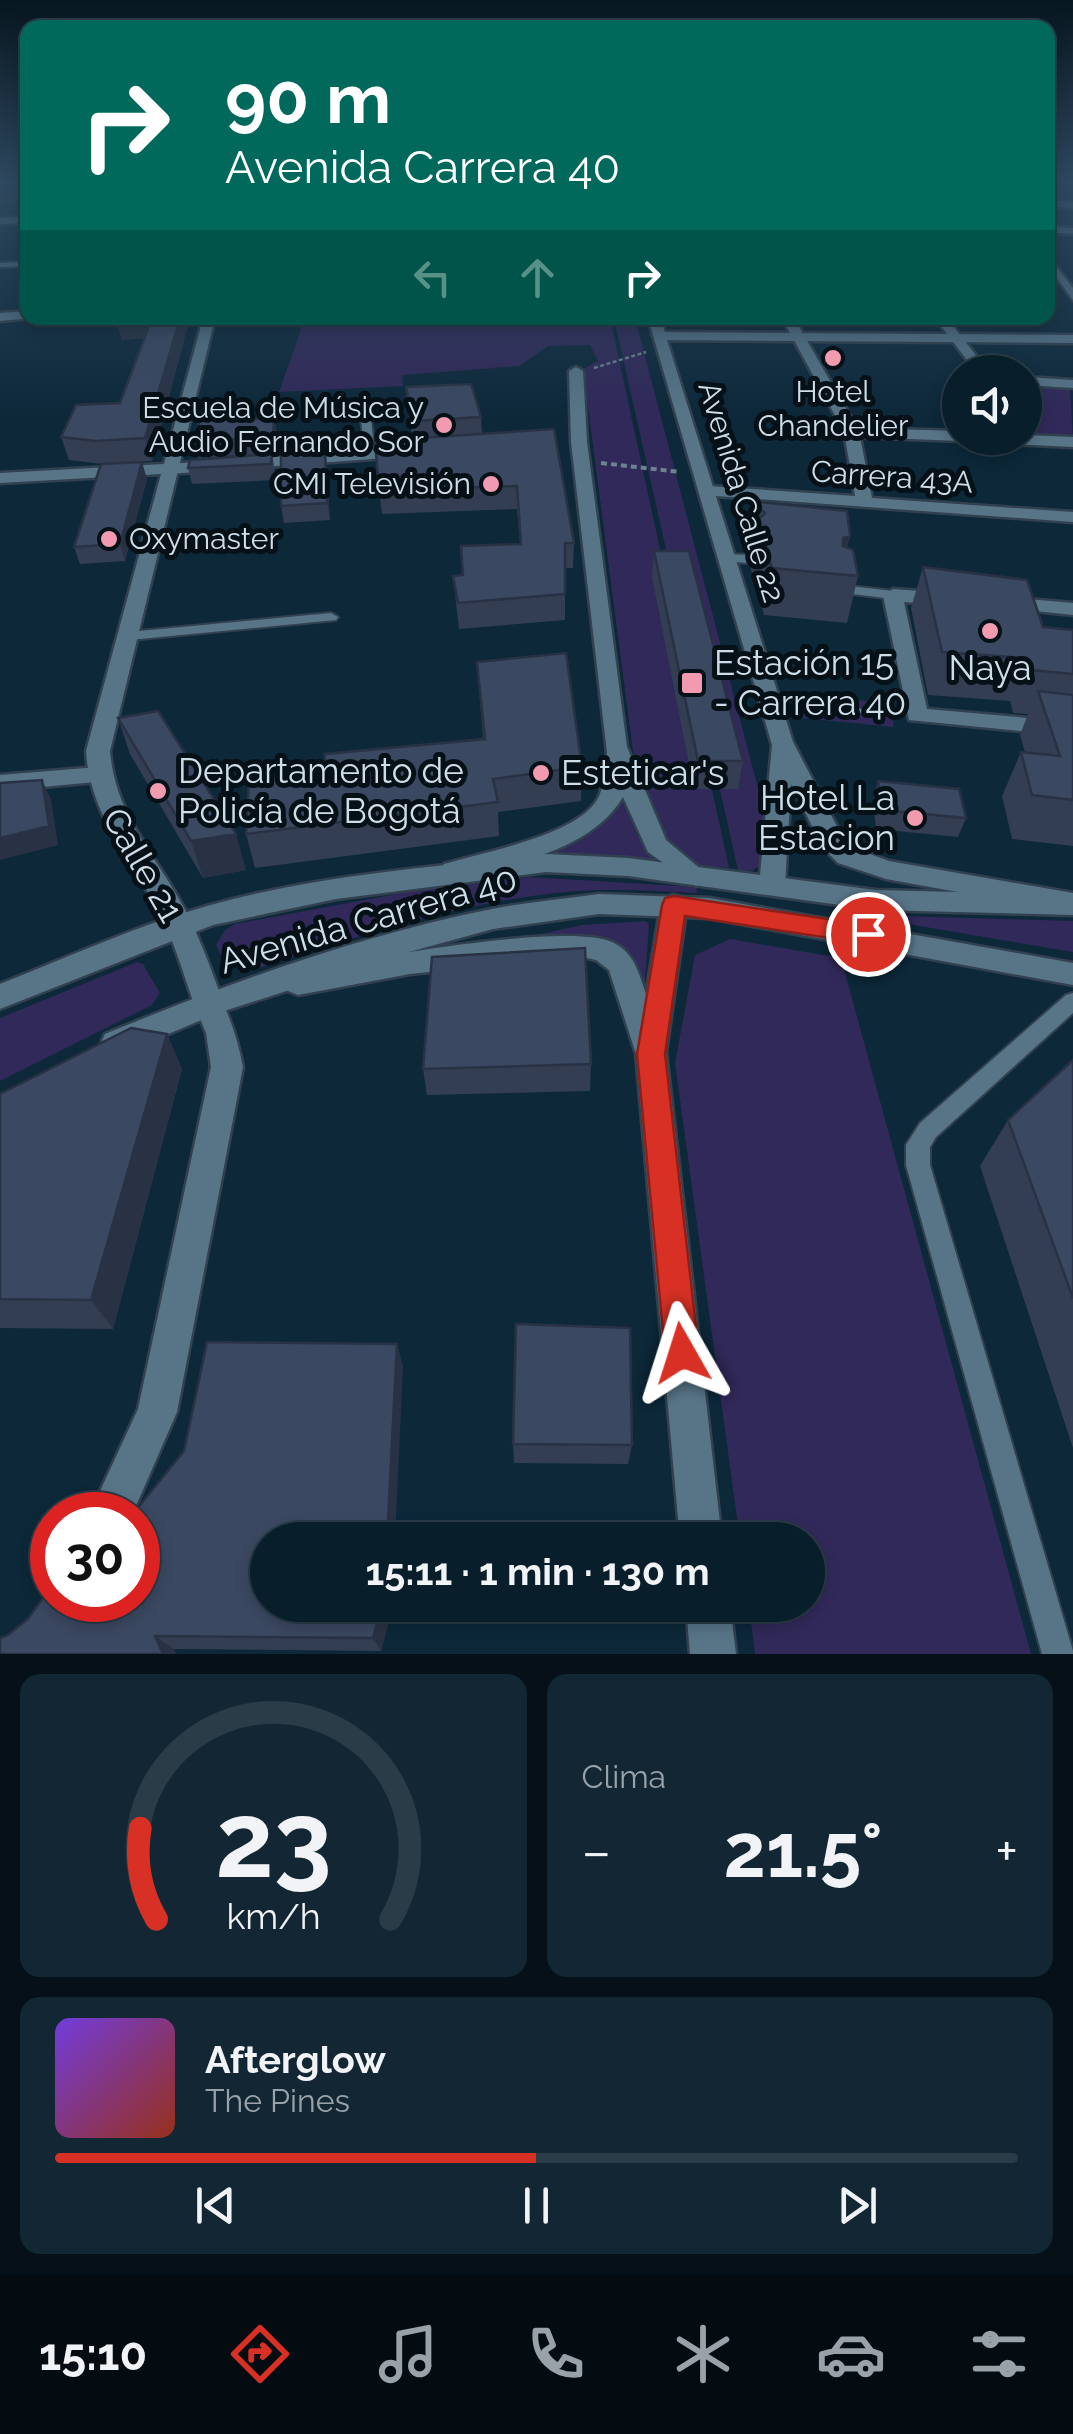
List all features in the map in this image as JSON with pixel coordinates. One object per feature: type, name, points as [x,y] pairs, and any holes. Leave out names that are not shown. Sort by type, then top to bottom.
[{"type":"street","points":[[1055,264],[1073,296]]},
{"type":"street","name":"Calle 21","points":[[120,1492],[157,1412],[227,1067],[221,1034],[180,925],[106,803],[98,774],[98,751],[207,325]]},
{"type":"street","points":[[793,325],[852,432],[864,502]]},
{"type":"street","points":[[945,325],[968,355]]},
{"type":"street","points":[[659,333],[1073,339]]},
{"type":"street","name":"Avenida Calle 22","points":[[659,333],[782,742],[826,834],[846,856],[886,870],[1073,904]]},
{"type":"street","points":[[576,371],[573,448],[616,747],[649,833],[658,846],[696,876]]},
{"type":"street","points":[[1042,382],[1073,384]]},
{"type":"street","points":[[852,432],[942,435]]},
{"type":"street","points":[[1042,440],[1073,442]]},
{"type":"street","points":[[0,478],[427,452]]},
{"type":"street","name":"Carrera 43A","points":[[705,483],[864,502],[1073,517]]},
{"type":"street","points":[[1073,608],[894,595],[917,715],[1073,729]]},
{"type":"street","name":"Avenida Calle 22","points":[[772,886],[782,742]]},
{"type":"street","points":[[440,876],[559,837],[598,817],[612,796],[616,747]]},
{"type":"street","points":[[0,784],[98,774]]},
{"type":"street","name":"Avenida Carrera 40","points":[[0,997],[180,925],[300,895],[546,863],[696,876],[876,900],[1073,904]]},
{"type":"street","name":"Avenida Carrera 40","points":[[93,1054],[208,1004],[248,991],[492,919],[599,904],[674,905],[868,934],[1073,974]]},
{"type":"street","points":[[651,1054],[674,905]]},
{"type":"street","points":[[248,991],[410,963],[578,945],[604,951],[621,964],[651,1054],[699,1522]]},
{"type":"street","points":[[710,1622],[713,1654]]},
{"type":"lane","points":[[364,402],[370,456]]},
{"type":"lane","points":[[727,558],[748,560]]},
{"type":"lane","points":[[841,589],[894,595]]},
{"type":"lane","points":[[129,636],[331,617]]},
{"type":"lane","points":[[1058,1654],[918,1165],[918,1146],[928,1130],[1073,1001]]},
{"type":"path","points":[[576,371],[659,333]]},
{"type":"path","points":[[573,448],[705,483]]},
{"type":"path","points":[[770,704],[917,715]]},
{"type":"shaded area","points":[[303,325],[612,325],[729,868],[690,865],[671,852],[656,825],[634,759],[583,369],[598,361],[590,345],[548,346],[519,366],[402,375],[403,386],[279,392]]},
{"type":"shaded area","points":[[616,325],[637,325],[764,811],[768,859],[752,871],[738,870]]},
{"type":"shaded area","points":[[1042,387],[1070,388],[1073,439],[1042,436]]},
{"type":"shaded area","points":[[800,695],[890,703],[894,727],[802,718]]},
{"type":"shaded area","points":[[621,798],[637,834],[658,860],[554,852],[593,831],[608,818]]},
{"type":"shaded area","points":[[530,877],[696,887],[697,893],[583,891],[485,904],[405,923],[246,972],[223,961],[216,945],[225,930],[235,924],[407,892]]},
{"type":"shaded area","points":[[902,916],[1073,921],[1073,952],[902,923]]},
{"type":"shaded area","points":[[646,921],[649,925],[643,1009],[619,954],[482,947],[582,925]]},
{"type":"shaded area","points":[[730,939],[841,958],[1031,1654],[755,1654],[751,1622],[825,1622],[825,1522],[738,1522],[675,1063],[695,955]]},
{"type":"shaded area","points":[[137,962],[143,964],[160,993],[152,1005],[0,1081],[0,1018]]},
{"type":"building","points":[[149,325],[178,325],[145,438],[96,441],[61,437],[76,405],[120,403]]},
{"type":"building","points":[[471,384],[481,417],[413,421],[406,387]]},
{"type":"building","points":[[235,401],[233,420],[274,418],[273,437],[194,442],[204,403]]},
{"type":"building","points":[[554,429],[574,543],[565,543],[565,594],[458,603],[453,576],[463,575],[461,546],[521,544],[517,486],[379,490],[375,441]]},
{"type":"building","points":[[325,451],[327,503],[281,506],[281,454]]},
{"type":"building","points":[[272,454],[271,464],[188,468],[190,460]]},
{"type":"building","points":[[142,462],[120,544],[74,547],[101,464]]},
{"type":"building","points":[[751,501],[847,511],[850,536],[843,538],[843,546],[853,550],[858,576],[772,568],[757,521],[765,513]]},
{"type":"building","name":"Estación 15 - Carrera 40","points":[[654,551],[689,551],[743,761],[698,761]]},
{"type":"building","points":[[923,567],[1027,580],[1043,627],[1073,630],[1073,674],[1031,670],[1026,658],[942,652]]},
{"type":"building","points":[[566,653],[582,767],[493,779],[498,802],[246,834],[249,780],[325,772],[325,754],[485,739],[477,662]]},
{"type":"building","points":[[1038,691],[1073,695],[1073,800],[1032,795],[1021,752],[1060,756]]},
{"type":"building","points":[[158,711],[236,834],[191,841],[118,718]]},
{"type":"building","points":[[42,780],[49,826],[0,838],[0,783]]},
{"type":"building","points":[[878,781],[959,789],[966,818],[882,810]]},
{"type":"building","points":[[585,948],[591,1064],[423,1069],[432,957]]},
{"type":"building","points":[[131,1028],[167,1034],[91,1300],[0,1299],[0,1094]]},
{"type":"building","points":[[1073,1060],[1073,1298],[1008,1120]]},
{"type":"building","points":[[516,1324],[630,1328],[632,1445],[513,1444]]},
{"type":"building","points":[[207,1342],[397,1344],[388,1522],[250,1522],[250,1622],[377,1622],[373,1638],[155,1636],[163,1654],[0,1654],[0,1638],[30,1616],[30,1622],[160,1622],[160,1492],[151,1492],[184,1451]]},
{"type":"place","name":"Hotel Chandelier","points":[[833,358]]},
{"type":"place","name":"Escuela de Música y Audio Fernando Sor","points":[[444,425]]},
{"type":"place","name":"CMI Televisión","points":[[491,484]]},
{"type":"place","name":"Oxymaster","points":[[109,539]]},
{"type":"place","name":"Naya","points":[[990,631]]},
{"type":"place","name":"Estación 15 - Carrera 40","points":[[692,683]]},
{"type":"place","name":"Esteticar's","points":[[541,773]]},
{"type":"place","name":"Departamento de Policía de Bogotá","points":[[158,791]]},
{"type":"place","name":"Hotel La Estacion","points":[[915,818]]},
{"type":"route","points":[[682,1353],[651,1054],[674,905],[868,934]]}]
